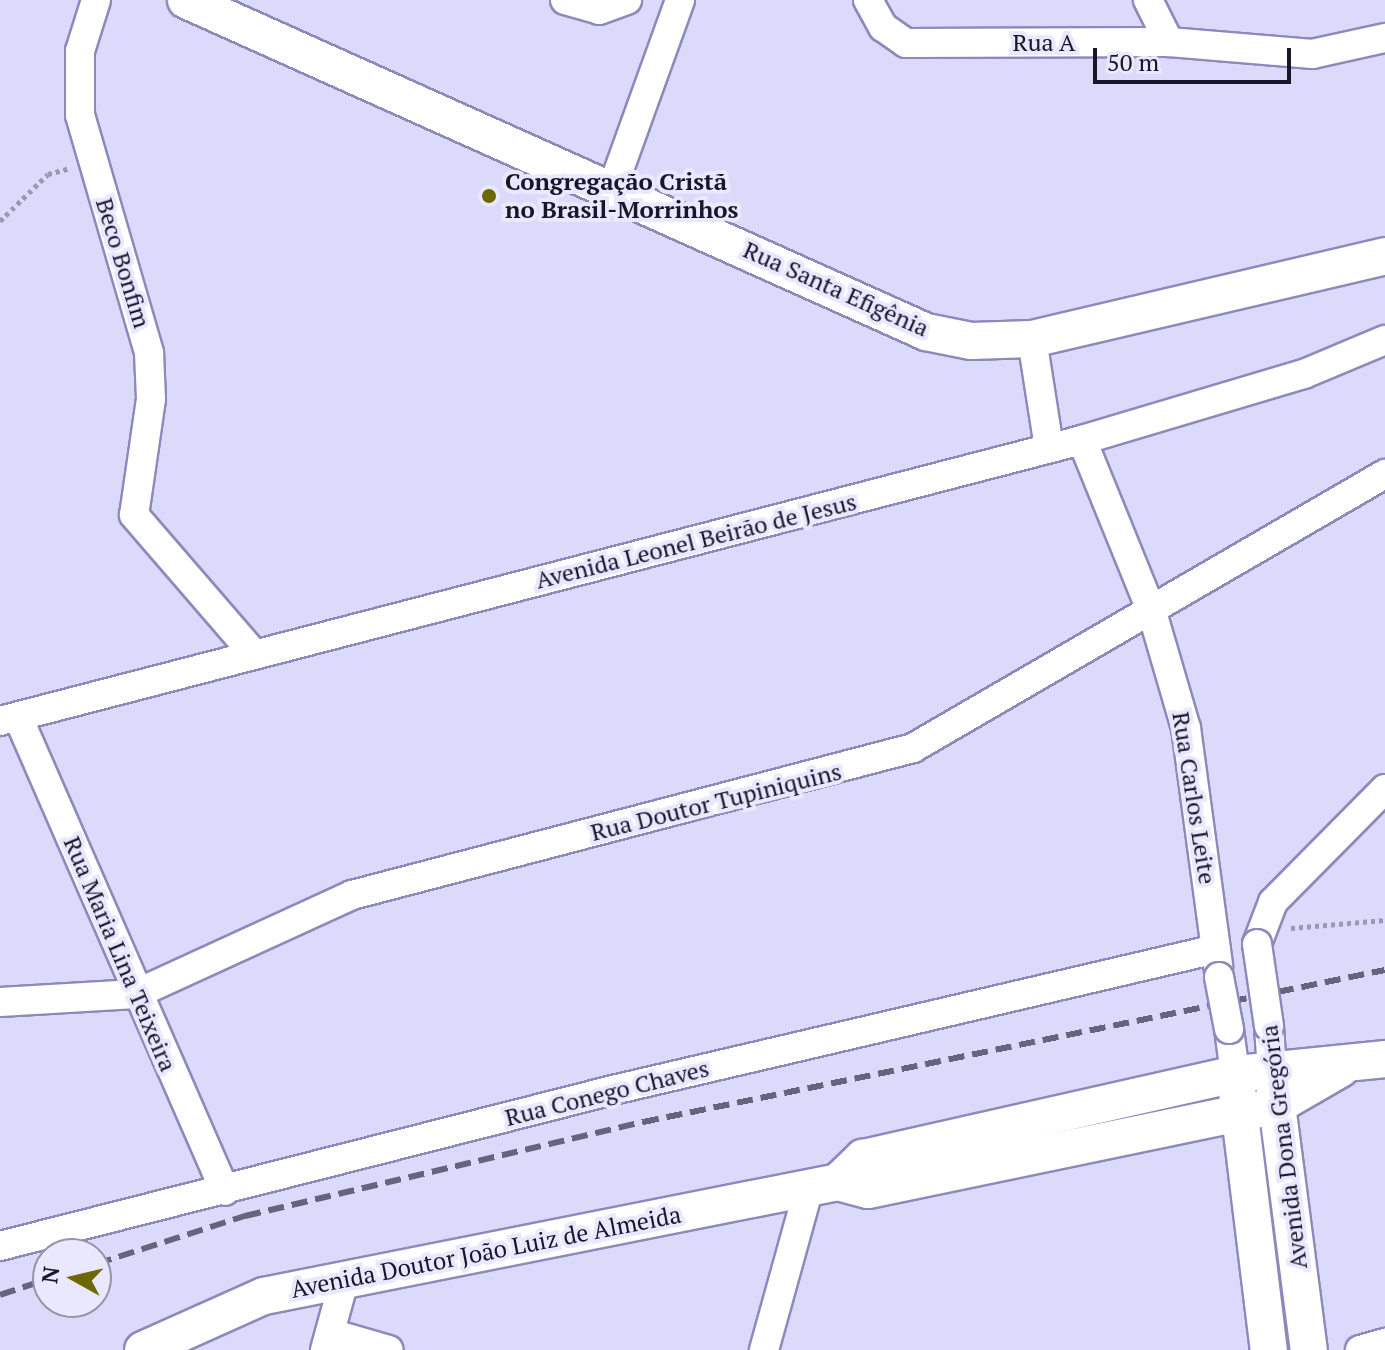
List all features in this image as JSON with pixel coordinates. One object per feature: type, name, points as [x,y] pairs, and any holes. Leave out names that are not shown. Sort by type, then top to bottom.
[{"type":"street","name":"Beco Bonfim","points":[[96,0],[78,79],[91,162],[149,353],[151,399],[134,515],[254,654]]},
{"type":"street","name":"Rua Santa Efigênia","points":[[186,0],[926,332],[971,341],[1032,339],[1385,256]]},
{"type":"street","points":[[565,0],[599,10],[627,0]]},
{"type":"street","points":[[612,189],[680,0]]},
{"type":"street","name":"Rua A","points":[[868,0],[893,36],[906,43],[1169,42],[1312,54],[1385,38]]},
{"type":"street","points":[[1148,0],[1169,42]]},
{"type":"street","points":[[1032,339],[1049,448]]},
{"type":"street","name":"Avenida Leonel Beirão de Jesus","points":[[9,719],[1082,440],[1304,374],[1385,340]]},
{"type":"street","name":"Rua Carlos Leite","points":[[1082,440],[1152,612],[1186,728],[1217,963],[1229,1029]]},
{"type":"street","name":"Rua Doutor Tupiniquins","points":[[0,1002],[136,994],[352,895],[913,748],[1385,474]]},
{"type":"street","name":"Rua Maria Lina Teixeira","points":[[9,719],[225,1191]]},
{"type":"street","points":[[1260,934],[1273,902],[1385,789]]},
{"type":"street","name":"Avenida Dona Gregória","points":[[1260,934],[1275,1088],[1309,1350]]},
{"type":"street","name":"Rua Conego Chaves","points":[[0,1246],[613,1090],[1217,963]]},
{"type":"street","name":"Avenida Dona Gregória","points":[[1229,1029],[1269,1350]]},
{"type":"street","points":[[1275,1088],[1385,1059]]},
{"type":"street","name":"Avenida Doutor João Luiz de Almeida","points":[[824,1185],[863,1158],[1235,1074],[1275,1088]]},
{"type":"street","name":"Avenida Doutor João Luiz de Almeida","points":[[143,1350],[264,1296],[824,1185],[868,1190],[1241,1113],[1275,1088]]},
{"type":"street","points":[[764,1350],[824,1185]]},
{"type":"street","points":[[344,1281],[327,1341],[389,1350]]},
{"type":"street","points":[[1360,1350],[1385,1343]]},
{"type":"path","points":[[0,221],[48,174],[91,162]]},
{"type":"path","points":[[1260,934],[1385,920]]},
{"type":"railway","points":[[112,1259],[245,1216],[643,1122],[1385,970]]},
{"type":"railway","points":[[0,1295],[32,1284]]},
{"type":"place","name":"Congregação Cristã no Brasil-Morrinhos","points":[[489,196]]}]
